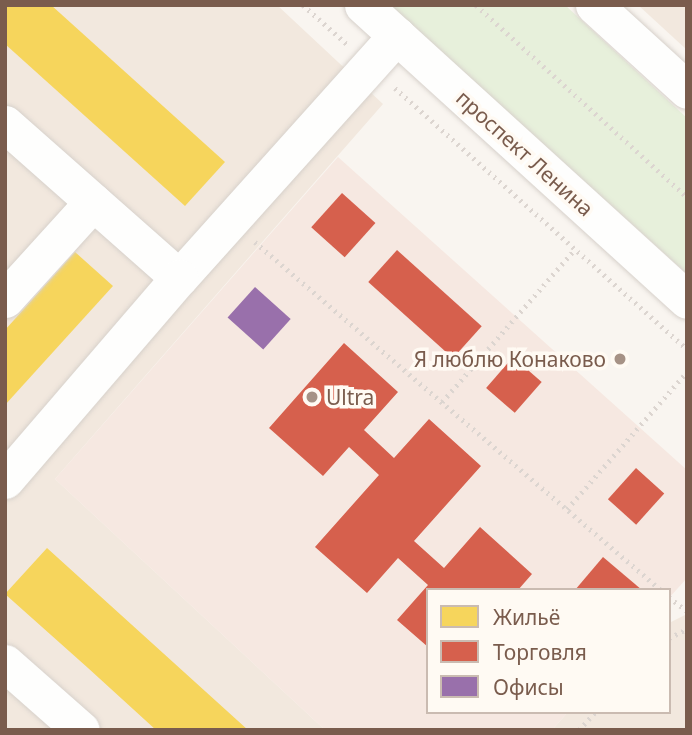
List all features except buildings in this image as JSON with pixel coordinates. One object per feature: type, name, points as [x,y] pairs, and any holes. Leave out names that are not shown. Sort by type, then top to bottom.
[{"type":"street","name":"проспект Ленина","points":[[363,5],[687,300]]},
{"type":"street","points":[[594,5],[687,90]]},
{"type":"street","points":[[5,480],[179,278],[397,35]]},
{"type":"street","points":[[5,124],[179,278]]},
{"type":"street","points":[[5,299],[93,202]]},
{"type":"street","points":[[5,663],[81,730]]},
{"type":"path","points":[[303,5],[687,349]]},
{"type":"path","points":[[476,5],[687,197]]},
{"type":"path","points":[[230,221],[659,588]]},
{"type":"path","points":[[442,402],[575,249]]},
{"type":"path","points":[[567,509],[687,372]]},
{"type":"path","points":[[671,599],[687,611]]},
{"type":"path","points":[[671,637],[687,629]]},
{"type":"path","points":[[579,730],[592,714]]},
{"type":"shaded area","points":[[5,5],[277,5],[383,104],[55,479],[325,730],[5,730]]},
{"type":"shaded area","points":[[638,5],[687,5],[687,50]]},
{"type":"shaded area","points":[[338,157],[687,470],[687,578],[671,596],[671,588],[426,588],[426,714],[566,714],[552,730],[325,730],[55,479]]},
{"type":"shaded area","points":[[687,614],[687,730],[552,730],[566,714],[671,714],[671,622]]},
{"type":"green space","points":[[390,5],[565,5],[687,118],[687,274]]},
{"type":"place","name":"Я люблю Конаково","points":[[620,359]]},
{"type":"place","name":"Ultra","points":[[312,397]]}]
